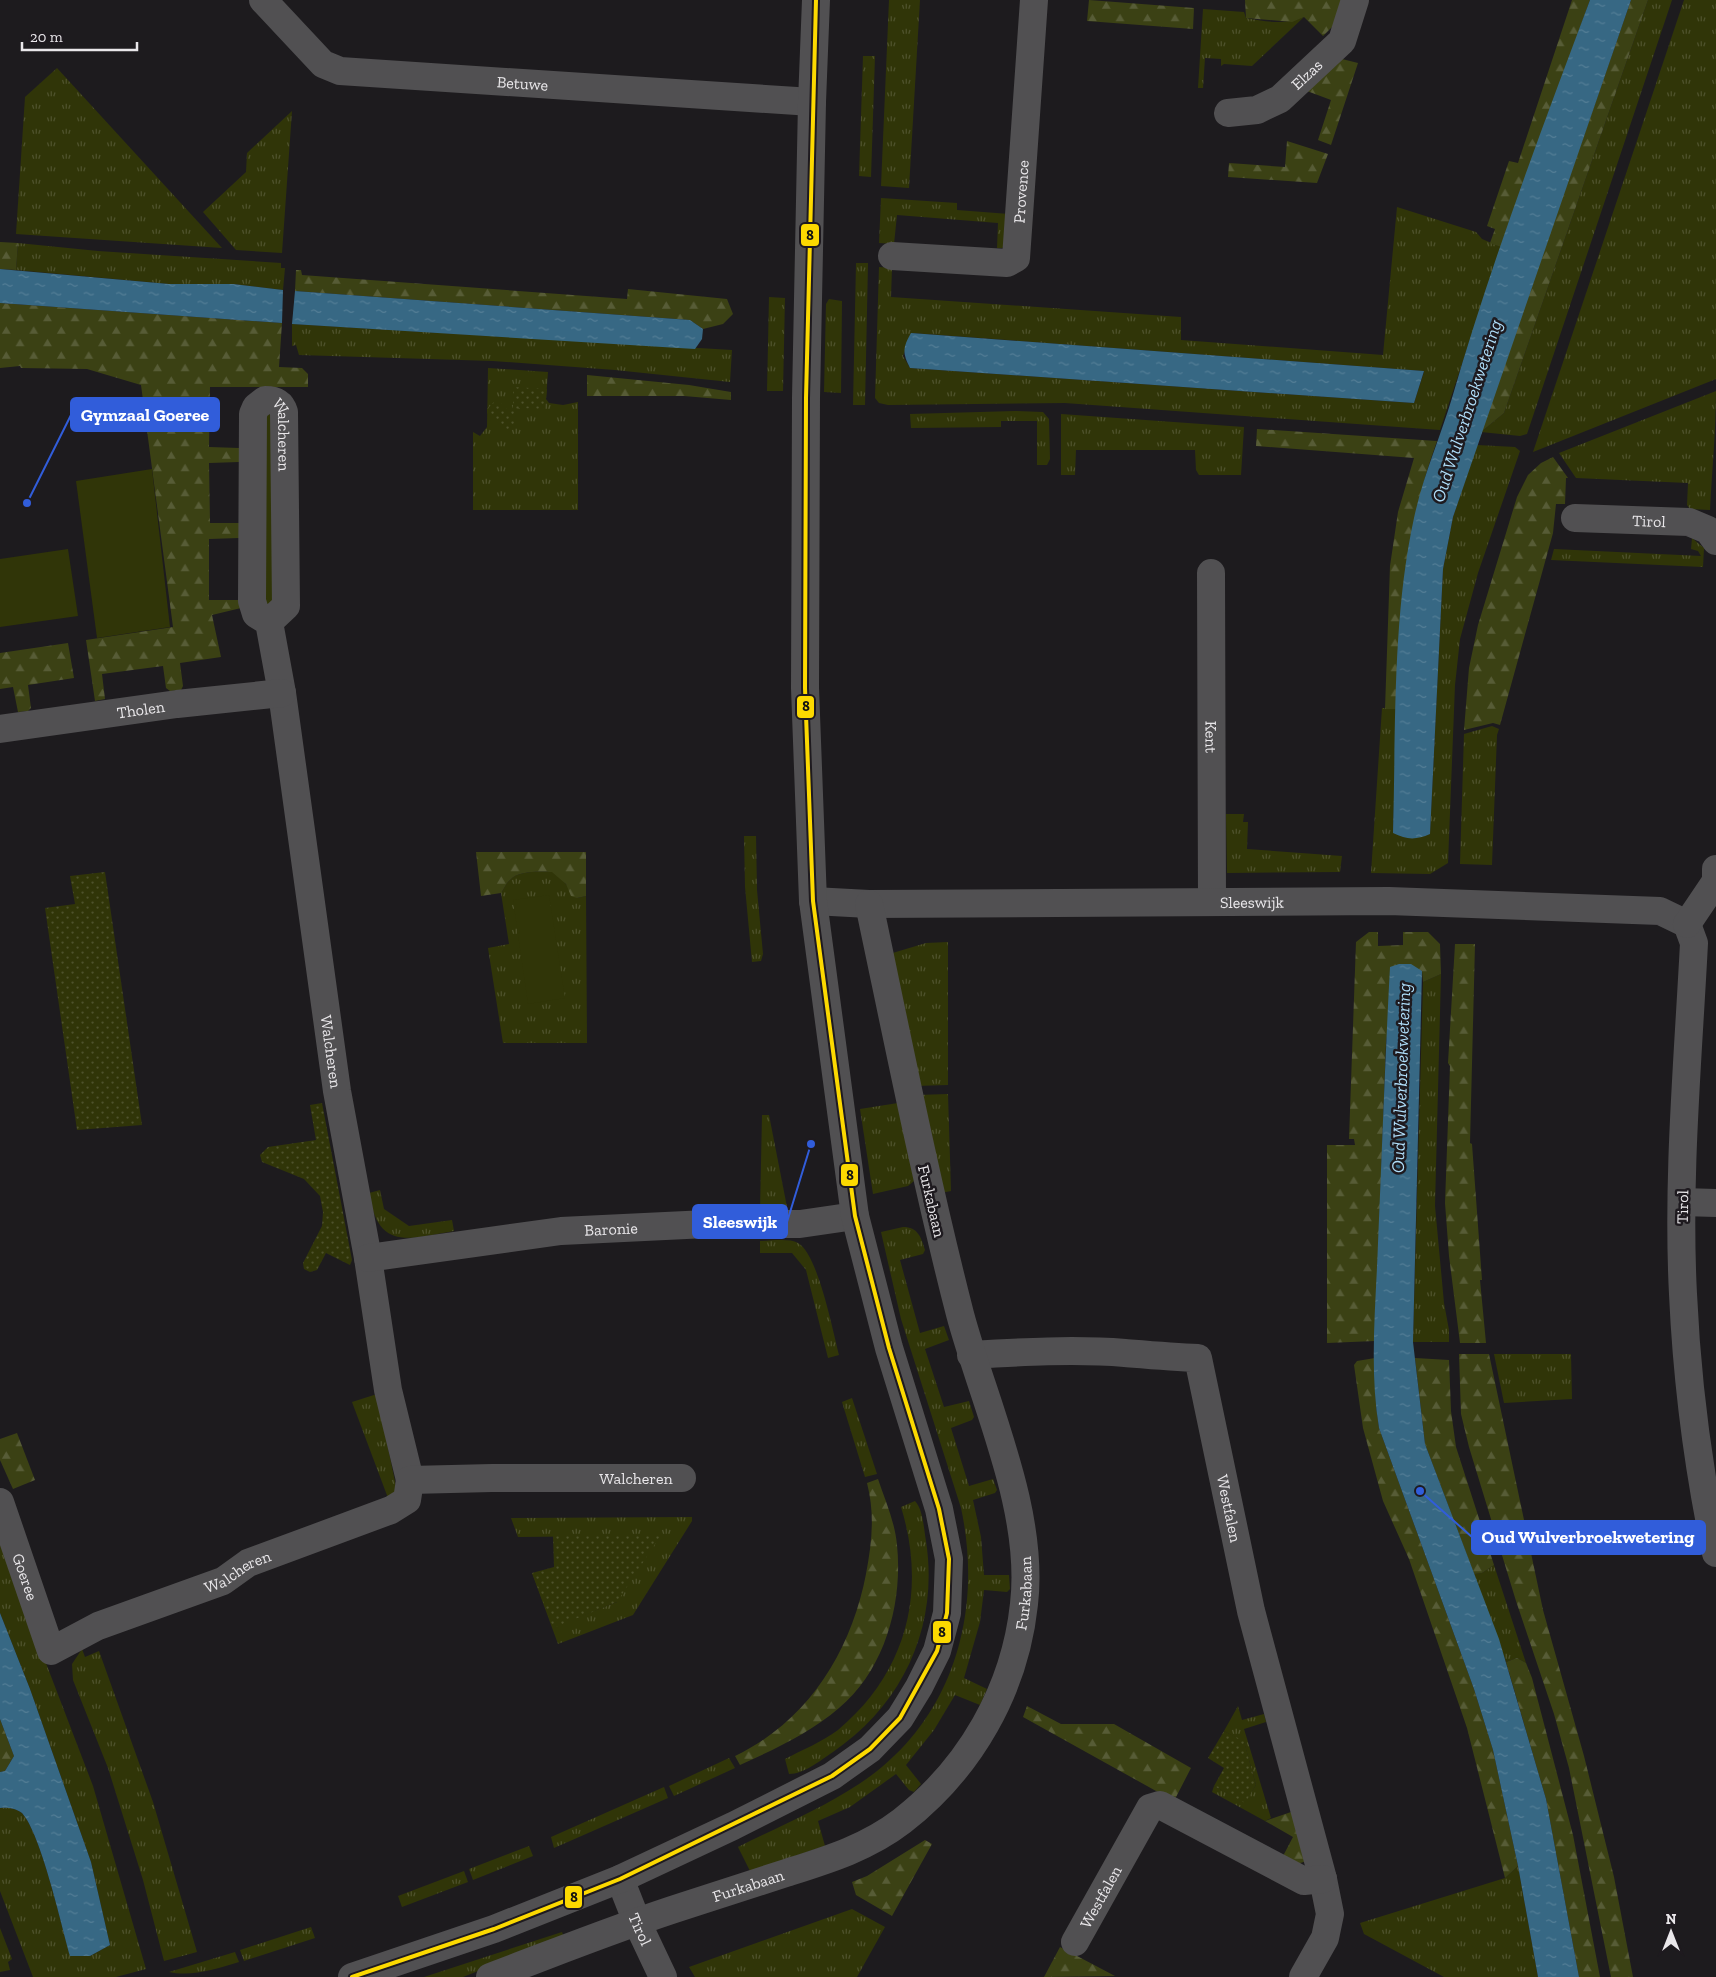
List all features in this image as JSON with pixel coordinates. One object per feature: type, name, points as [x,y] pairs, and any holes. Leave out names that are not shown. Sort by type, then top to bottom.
[{"type":"street","name":"Betuwe","points":[[263,0],[323,64],[340,71],[812,102]]},
{"type":"street","points":[[352,1977],[494,1929],[620,1879],[733,1826],[832,1776],[870,1749],[900,1718],[919,1687],[937,1651],[947,1613],[949,1559],[939,1508],[889,1348],[855,1216],[813,901],[805,688],[806,408],[816,0]]},
{"type":"street","name":"Provence","points":[[892,256],[1007,263],[1016,258],[1034,0]]},
{"type":"street","name":"Elzas","points":[[1228,113],[1257,110],[1280,99],[1342,41],[1355,0]]},
{"type":"street","name":"Walcheren","points":[[51,1651],[98,1626],[223,1581],[248,1563],[391,1510],[407,1500],[410,1480],[388,1390],[368,1258],[336,1091],[282,693],[269,622],[256,614],[252,601],[253,414],[256,407],[265,400],[282,405],[284,412],[286,606],[269,622]]},
{"type":"street","name":"Tirol","points":[[1575,518],[1689,522],[1708,530],[1716,541]]},
{"type":"street","name":"Kent","points":[[1211,573],[1212,901]]},
{"type":"street","name":"Tholen","points":[[0,729],[177,704],[282,693]]},
{"type":"street","points":[[1687,924],[1716,881],[1716,869]]},
{"type":"street","name":"Sleeswijk","points":[[813,901],[869,904],[1389,901],[1660,911],[1687,924]]},
{"type":"street","name":"Furkabaan","points":[[490,1977],[637,1922],[852,1852],[901,1822],[936,1789],[970,1750],[996,1707],[1010,1671],[1019,1637],[1025,1601],[1024,1553],[1012,1482],[971,1356],[931,1203],[869,904]]},
{"type":"street","name":"Tirol","points":[[1687,924],[1694,943],[1682,1202],[1683,1294],[1687,1357],[1704,1494],[1716,1553]]},
{"type":"street","points":[[1682,1202],[1716,1202]]},
{"type":"street","name":"Baronie","points":[[368,1258],[561,1231],[707,1224],[800,1224],[855,1216]]},
{"type":"street","name":"Westfalen","points":[[971,1356],[1005,1353],[1126,1353],[1146,1356],[1198,1358],[1251,1612],[1323,1879],[1330,1914],[1325,1938],[1303,1977]]},
{"type":"street","name":"Walcheren","points":[[410,1480],[682,1478]]},
{"type":"street","name":"Goeree","points":[[0,1502],[51,1651]]},
{"type":"street","name":"Westfalen","points":[[1075,1942],[1150,1808],[1160,1805],[1304,1881],[1323,1879]]},
{"type":"street","name":"Tirol","points":[[620,1879],[637,1922],[663,1977]]},
{"type":"green space","points":[[889,0],[920,0],[909,188],[881,186]]},
{"type":"green space","points":[[1089,0],[1194,8],[1193,29],[1087,21]]},
{"type":"green space","points":[[1245,0],[1345,0],[1338,21],[1323,36],[1304,17],[1292,22],[1246,18]]},
{"type":"green space","points":[[1572,0],[1590,0],[1501,247],[1490,243],[1495,229],[1487,226],[1509,161],[1518,163]]},
{"type":"green space","points":[[1631,0],[1648,0],[1504,413],[1481,432]]},
{"type":"green space","points":[[1648,0],[1672,0],[1527,434],[1520,436],[1481,432],[1504,413]]},
{"type":"green space","points":[[1684,0],[1716,0],[1716,379],[1533,452]]},
{"type":"green space","points":[[1203,9],[1244,12],[1246,18],[1268,22],[1283,22],[1304,17],[1252,66],[1224,64],[1221,66],[1221,59],[1205,58],[1203,88],[1198,88]]},
{"type":"green space","points":[[863,56],[875,56],[871,177],[859,176]]},
{"type":"green space","points":[[1342,59],[1358,63],[1331,145],[1318,140],[1331,100],[1307,91]]},
{"type":"green space","points":[[57,68],[222,248],[16,234],[25,97]]},
{"type":"green space","points":[[292,111],[282,253],[236,250],[203,212],[246,172],[247,153]]},
{"type":"green space","points":[[1287,141],[1328,154],[1317,183],[1228,177],[1229,163],[1285,167]]},
{"type":"green space","points":[[881,198],[957,203],[957,210],[1009,214],[1007,245],[997,248],[998,223],[897,215],[894,244],[879,243]]},
{"type":"green space","points":[[1397,207],[1476,232],[1482,239],[1501,247],[1440,430],[1065,403],[888,405],[879,403],[875,398],[879,267],[892,268],[891,297],[1181,317],[1181,340],[1383,355]],"holes":[[[912,333],[1424,371],[1414,403],[910,368],[903,356]]]},
{"type":"green space","points":[[0,242],[18,243],[16,270],[0,269]]},
{"type":"green space","points":[[18,243],[98,251],[281,263],[281,268],[285,268],[283,290],[233,284],[169,284],[16,270]]},
{"type":"green space","points":[[856,263],[868,263],[865,405],[853,405]]},
{"type":"green space","points":[[296,270],[301,270],[302,275],[627,299],[628,289],[727,299],[733,314],[723,324],[703,329],[690,320],[295,291]]},
{"type":"green space","points":[[769,297],[785,298],[783,391],[767,391]]},
{"type":"green space","points":[[829,299],[842,301],[841,393],[824,392],[826,304]]},
{"type":"green space","points":[[0,303],[282,323],[279,367],[302,368],[308,374],[308,387],[210,387],[209,447],[239,448],[239,462],[209,463],[210,523],[239,523],[241,525],[239,538],[209,539],[209,600],[240,600],[241,608],[212,615],[221,657],[180,663],[183,686],[181,690],[170,691],[166,688],[163,666],[102,674],[105,699],[95,701],[86,640],[173,627],[141,385],[87,369],[21,368],[20,366],[0,368]]},
{"type":"green space","points":[[292,324],[732,350],[730,382],[615,370],[493,361],[299,355],[296,345],[292,346]]},
{"type":"green space","points":[[488,368],[548,372],[546,399],[549,403],[563,405],[578,402],[578,510],[473,510],[473,432],[480,436],[487,427]]},
{"type":"green space","points":[[587,375],[689,385],[731,392],[731,400],[684,396],[587,396]]},
{"type":"green space","points":[[513,387],[547,389],[545,409],[518,408],[513,416],[518,422],[508,434],[487,413],[487,409],[497,399],[510,412],[513,408]]},
{"type":"green space","points":[[1716,391],[1710,510],[1690,509],[1687,505],[1688,483],[1576,478],[1559,453]]},
{"type":"green space","points":[[1043,412],[1049,419],[1050,459],[1047,465],[1037,465],[1037,421],[1001,421],[1001,427],[911,428],[910,414]]},
{"type":"green space","points":[[269,414],[272,416],[275,600],[268,605],[264,602],[265,415]]},
{"type":"green space","points":[[1061,414],[1244,427],[1241,475],[1199,475],[1196,470],[1195,450],[1076,450],[1075,475],[1061,475]]},
{"type":"green space","points":[[1257,429],[1437,441],[1426,474],[1411,540],[1402,607],[1397,709],[1385,709],[1390,566],[1398,512],[1414,458],[1256,446]]},
{"type":"green space","points":[[1477,445],[1515,447],[1520,451],[1478,573],[1460,639],[1455,685],[1448,863],[1430,874],[1371,873],[1382,708],[1397,709],[1393,833],[1430,834],[1443,569],[1453,517]]},
{"type":"green space","points":[[1553,457],[1568,478],[1566,478],[1565,504],[1556,504],[1553,533],[1500,725],[1493,723],[1464,730],[1469,668],[1478,625],[1517,497],[1528,475],[1541,463]]},
{"type":"green space","points":[[152,469],[170,627],[97,638],[76,481]]},
{"type":"green space","points":[[1692,538],[1704,548],[1703,567],[1551,560],[1554,549],[1701,556],[1698,551],[1691,549]]},
{"type":"green space","points":[[68,549],[78,616],[0,627],[0,559]]},
{"type":"green space","points":[[68,643],[74,678],[28,685],[31,708],[28,711],[18,712],[13,687],[0,689],[0,653]]},
{"type":"green space","points":[[1492,726],[1499,729],[1497,735],[1492,865],[1460,864],[1464,734]]},
{"type":"green space","points":[[1226,814],[1244,814],[1243,822],[1248,822],[1247,849],[1342,856],[1340,872],[1227,873]]},
{"type":"green space","points":[[744,836],[756,836],[757,890],[763,954],[761,961],[752,962],[745,887]]},
{"type":"green space","points":[[476,852],[586,852],[586,896],[577,898],[571,896],[566,884],[552,872],[530,872],[514,877],[501,893],[481,896]]},
{"type":"green space","points":[[105,872],[142,1125],[77,1130],[45,908],[75,904],[70,876]]},
{"type":"green space","points":[[530,872],[553,872],[561,878],[577,898],[586,896],[587,1043],[503,1043],[488,948],[509,944],[501,893],[514,877]]},
{"type":"green space","points":[[549,895],[565,998],[528,1004],[513,900]]},
{"type":"green space","points":[[1369,932],[1378,932],[1378,946],[1403,945],[1403,932],[1428,932],[1440,944],[1441,974],[1423,982],[1422,971],[1399,964],[1386,1042],[1375,1341],[1327,1343],[1327,1145],[1355,1145],[1354,1139],[1349,1139],[1356,942]]},
{"type":"green space","points":[[948,942],[948,1085],[915,1086],[886,955],[926,943]]},
{"type":"green space","points":[[1455,944],[1475,944],[1470,1143],[1472,1144],[1482,1280],[1480,1280],[1486,1343],[1460,1343],[1449,1256],[1445,1203],[1450,1066],[1448,1063]]},
{"type":"green space","points":[[1441,974],[1435,1206],[1449,1342],[1413,1342],[1423,982]]},
{"type":"green space","points":[[948,1094],[951,1191],[941,1193],[917,1095]]},
{"type":"green space","points":[[322,1103],[352,1260],[350,1265],[326,1253],[317,1270],[310,1272],[304,1269],[303,1263],[322,1226],[323,1212],[320,1196],[304,1179],[262,1162],[260,1155],[268,1147],[316,1140],[310,1105]]},
{"type":"green space","points":[[898,1103],[914,1181],[908,1186],[873,1194],[860,1109]]},
{"type":"green space","points":[[762,1115],[769,1115],[787,1207],[776,1211],[760,1211]]},
{"type":"green space","points":[[380,1190],[384,1209],[409,1226],[452,1220],[454,1231],[409,1238],[398,1237],[388,1233],[380,1225],[373,1212],[369,1193]]},
{"type":"green space","points":[[908,1227],[918,1234],[925,1250],[923,1254],[900,1260],[920,1333],[944,1326],[949,1340],[925,1349],[944,1407],[969,1401],[974,1417],[972,1420],[951,1428],[969,1486],[993,1479],[997,1490],[995,1493],[973,1500],[981,1537],[984,1575],[1009,1575],[1010,1589],[1007,1592],[984,1590],[980,1622],[964,1678],[987,1689],[980,1705],[955,1695],[934,1730],[906,1765],[921,1784],[914,1792],[909,1790],[896,1774],[850,1807],[818,1821],[825,1846],[750,1871],[738,1847],[815,1810],[859,1784],[891,1759],[917,1730],[938,1698],[954,1663],[963,1626],[968,1587],[967,1548],[961,1508],[901,1319],[881,1232]]},
{"type":"green space","points":[[760,1241],[794,1241],[805,1250],[812,1262],[824,1294],[839,1355],[828,1358],[806,1270],[792,1253],[760,1253]]},
{"type":"green space","points":[[1459,1354],[1489,1354],[1543,1610],[1584,1756],[1614,1877],[1633,1977],[1611,1977],[1569,1768],[1554,1714],[1516,1601],[1469,1447],[1461,1414]]},
{"type":"green space","points":[[1494,1354],[1571,1354],[1572,1399],[1504,1403]]},
{"type":"green space","points":[[1375,1358],[1376,1406],[1379,1428],[1474,1689],[1493,1750],[1518,1866],[1505,1878],[1467,1728],[1409,1559],[1383,1501],[1363,1428],[1354,1365],[1357,1361]]},
{"type":"green space","points":[[1415,1358],[1449,1360],[1451,1411],[1456,1447],[1494,1565],[1482,1573],[1474,1574],[1425,1444]]},
{"type":"green space","points":[[377,1395],[397,1491],[388,1498],[352,1402]]},
{"type":"green space","points":[[852,1398],[877,1474],[865,1477],[842,1402]]},
{"type":"green space","points":[[17,1433],[35,1480],[13,1489],[0,1460],[0,1439]]},
{"type":"green space","points":[[878,1479],[894,1528],[898,1567],[897,1590],[893,1612],[879,1655],[868,1675],[855,1692],[828,1717],[792,1740],[740,1765],[735,1756],[761,1741],[784,1724],[805,1704],[837,1657],[859,1603],[866,1574],[872,1517],[867,1483]]},
{"type":"green space","points":[[915,1501],[920,1509],[923,1520],[929,1572],[927,1603],[921,1632],[911,1660],[897,1686],[879,1711],[858,1733],[812,1766],[801,1772],[789,1774],[785,1759],[838,1730],[862,1707],[881,1682],[895,1656],[905,1628],[911,1599],[912,1569],[909,1538],[901,1507]]},
{"type":"green space","points":[[692,1517],[692,1521],[633,1615],[558,1644],[532,1573],[576,1618],[617,1602],[615,1536],[518,1537],[511,1518]]},
{"type":"green space","points":[[661,1535],[617,1602],[553,1628],[532,1573],[554,1567],[553,1536]]},
{"type":"green space","points":[[0,1543],[93,1786],[146,1969],[116,1977],[33,1977],[0,1891],[0,1808],[8,1808],[22,1813],[36,1840],[50,1880],[70,1955],[90,1956],[110,1945],[91,1862],[30,1689],[0,1613]]},
{"type":"green space","points":[[1494,1565],[1526,1663],[1517,1658],[1506,1662],[1474,1574],[1482,1573]]},
{"type":"green space","points":[[82,1649],[85,1657],[99,1651],[153,1802],[197,1952],[164,1961],[143,1880],[108,1768],[73,1680],[72,1664]]},
{"type":"green space","points":[[1517,1658],[1526,1663],[1532,1678],[1573,1835],[1600,1977],[1579,1977],[1546,1799],[1506,1662]]},
{"type":"green space","points":[[1027,1706],[1061,1724],[1114,1724],[1191,1768],[1174,1801],[1023,1717]]},
{"type":"green space","points":[[1238,1706],[1242,1720],[1264,1714],[1266,1722],[1244,1729],[1271,1818],[1265,1821],[1212,1792],[1214,1786],[1245,1802],[1256,1785],[1244,1742],[1224,1731]]},
{"type":"green space","points":[[0,1719],[14,1756],[5,1771],[0,1772]]},
{"type":"green space","points":[[1224,1731],[1244,1741],[1256,1785],[1245,1803],[1214,1786],[1224,1768],[1208,1758]]},
{"type":"green space","points":[[729,1758],[735,1768],[674,1796],[669,1786]]},
{"type":"green space","points":[[664,1787],[668,1798],[554,1848],[551,1837]]},
{"type":"green space","points":[[1291,1812],[1307,1861],[1290,1866],[1283,1856],[1293,1837],[1265,1821]]},
{"type":"green space","points":[[925,1840],[932,1844],[892,1916],[856,1895],[852,1882],[867,1876]]},
{"type":"green space","points":[[529,1846],[533,1856],[473,1880],[469,1869]]},
{"type":"green space","points":[[1518,1866],[1538,1977],[1444,1977],[1364,1934],[1360,1923],[1505,1878]]},
{"type":"green space","points":[[464,1871],[468,1882],[402,1907],[398,1896]]},
{"type":"green space","points":[[852,1909],[885,1927],[857,1977],[695,1977],[689,1967]]},
{"type":"green space","points":[[311,1927],[315,1938],[244,1961],[240,1950]]},
{"type":"green space","points":[[0,1928],[12,1959],[8,1962],[10,1970],[0,1972]]},
{"type":"green space","points":[[562,1932],[564,1937],[463,1977],[424,1977]]},
{"type":"green space","points":[[1060,1947],[1115,1976],[1044,1977]]},
{"type":"green space","points":[[235,1952],[239,1962],[231,1965],[195,1973],[169,1972]]},
{"type":"water","points":[[1590,0],[1631,0],[1453,517],[1443,569],[1430,834],[1416,838],[1407,838],[1393,833],[1395,715],[1398,635],[1407,556],[1414,518],[1483,297],[1535,148]]},
{"type":"water","points":[[0,269],[169,284],[233,284],[283,290],[282,323],[0,303]]},
{"type":"water","points":[[295,291],[690,320],[703,329],[702,339],[695,349],[292,324]]},
{"type":"water","points":[[911,333],[1424,371],[1414,403],[910,368],[904,350]]},
{"type":"water","points":[[1399,964],[1411,964],[1422,971],[1413,1342],[1425,1444],[1499,1639],[1546,1799],[1579,1977],[1538,1977],[1518,1866],[1493,1750],[1474,1689],[1379,1428],[1374,1382],[1374,1336],[1385,1070],[1390,967]]},
{"type":"water","points":[[0,1613],[30,1689],[91,1862],[110,1945],[90,1956],[70,1956],[43,1859],[29,1824],[20,1811],[11,1808],[0,1808],[0,1772],[5,1771],[14,1756],[0,1719]]},
{"type":"transit line","name":"8","points":[[352,1977],[494,1929],[620,1879],[832,1776],[870,1749],[900,1718],[937,1651],[947,1613],[949,1559],[939,1509],[889,1348],[855,1216],[813,901],[805,688],[806,398],[816,0]]},
{"type":"place","name":"Gymzaal Goeree","points":[[27,503]]},
{"type":"place","name":"Sleeswijk","points":[[811,1144]]},
{"type":"place","name":"Oud Wulverbroekwetering","points":[[1420,1491]]}]
